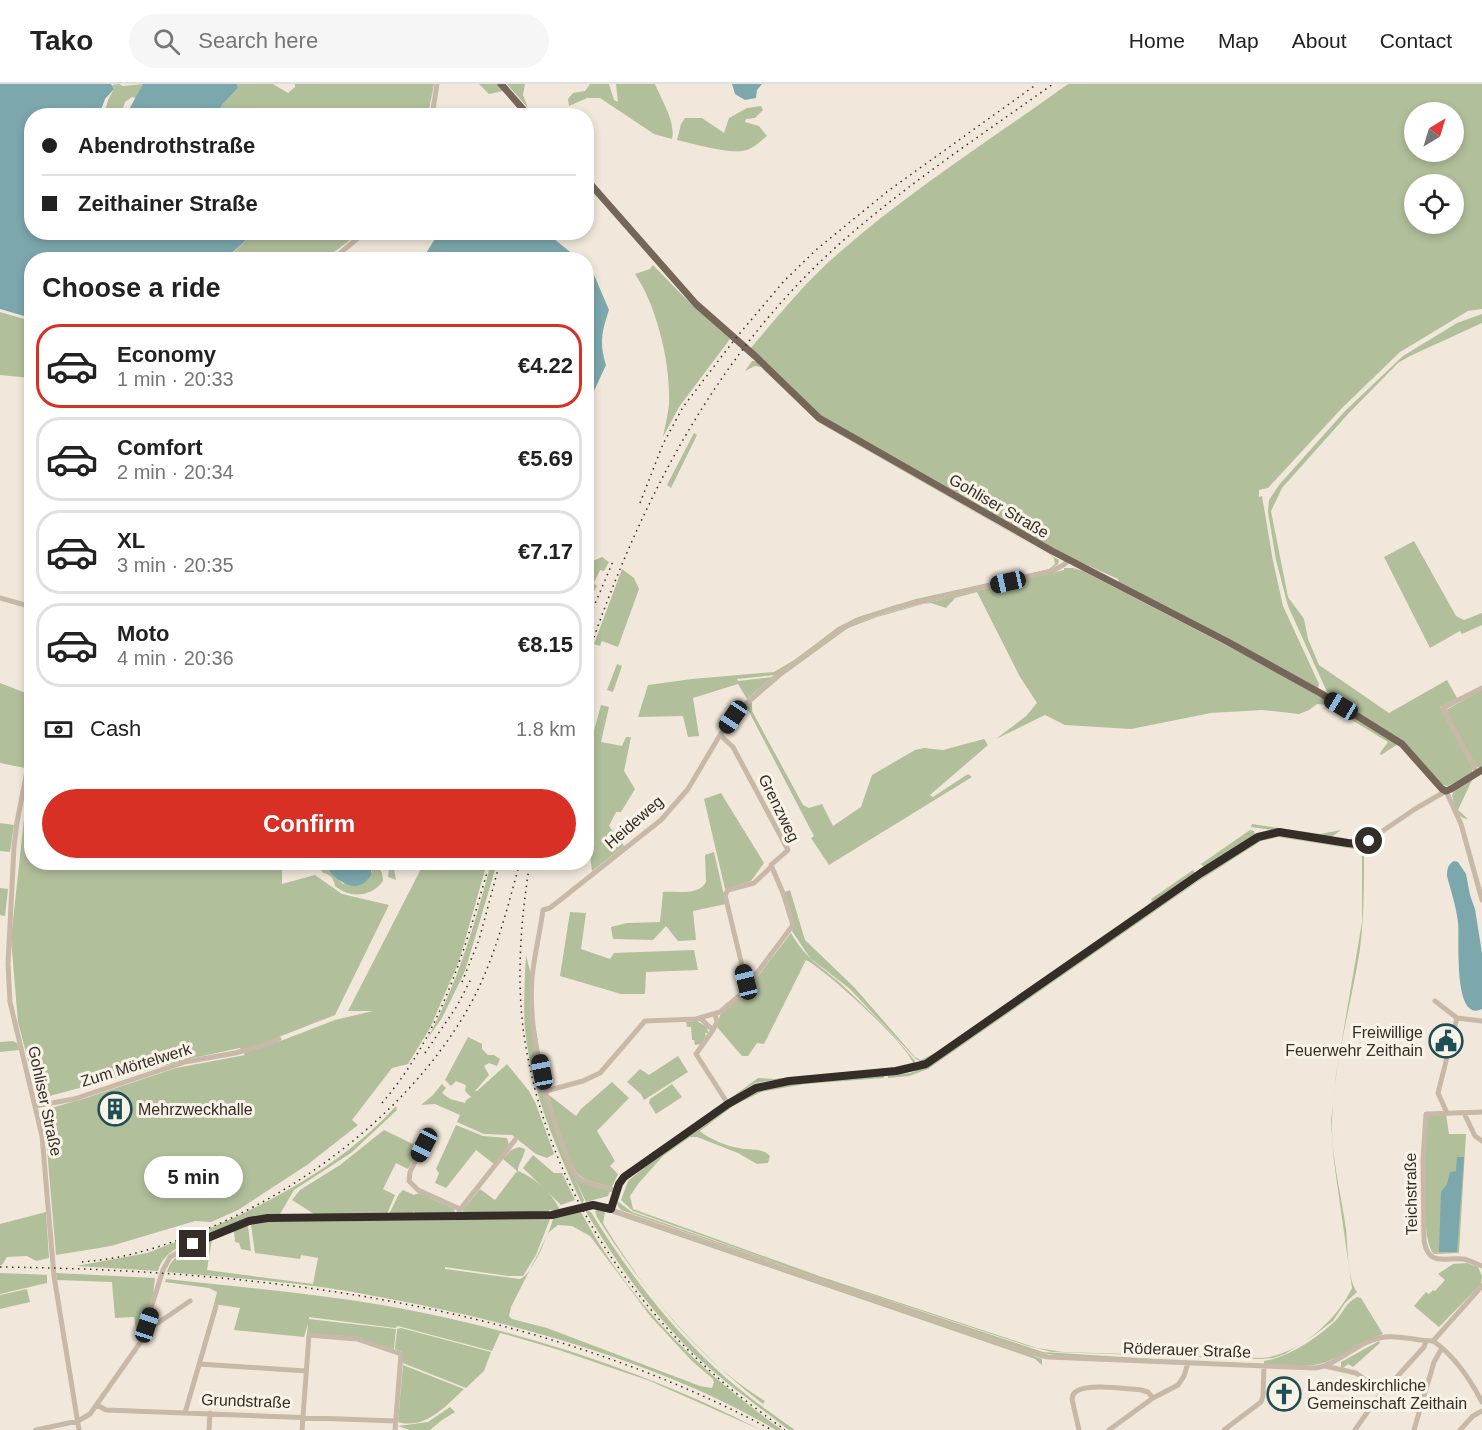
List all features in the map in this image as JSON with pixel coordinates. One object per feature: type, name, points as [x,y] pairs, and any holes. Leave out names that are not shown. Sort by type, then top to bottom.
[{"type":"main road","points":[[501,84],[522,108]]},
{"type":"main road","name":"Gohliser Straße","points":[[594,188],[696,304],[812,412],[1068,560],[1228,642],[1369,722],[1402,744],[1446,791]]},
{"type":"main road","points":[[1446,791],[1480,772]]},
{"type":"street","points":[[433,108],[437,84]]},
{"type":"street","points":[[341,252],[356,240]]},
{"type":"street","name":"Heideweg","points":[[546,1091],[532,1007],[532,978],[543,910],[550,908],[661,820],[688,789],[720,735],[738,711],[773,678],[849,624],[908,605],[1052,571],[1068,560]]},
{"type":"street","points":[[0,598],[24,605]]},
{"type":"street","points":[[1480,772],[1443,708],[1482,688]]},
{"type":"street","name":"Grenzweg","points":[[720,735],[733,747],[788,850],[772,862],[771,867]]},
{"type":"street","name":"Gohliser Straße","points":[[24,787],[17,822],[8,984],[10,1002],[42,1136],[54,1282],[79,1430]]},
{"type":"street","points":[[611,1209],[621,1180],[628,1173],[749,1091],[771,1084],[896,1071],[926,1064],[1201,873],[1258,837],[1279,832],[1331,841],[1365,843],[1415,808],[1446,791],[1464,834],[1482,900]]},
{"type":"street","points":[[617,1191],[587,1182],[574,1174],[560,1141],[546,1091],[600,1074],[645,1021],[700,1018],[715,1014],[730,1004],[748,986],[793,925],[783,893],[771,867],[754,883],[728,890],[725,895],[748,986]]},
{"type":"street","points":[[1435,1002],[1457,1018],[1482,1021]]},
{"type":"street","points":[[715,1014],[717,1022],[696,1054],[728,1104]]},
{"type":"street","points":[[700,1018],[712,1029]]},
{"type":"street","points":[[1447,1113],[1438,1093],[1457,1018]]},
{"type":"street","name":"Zum Mörtelwerk","points":[[35,1106],[74,1099],[185,1062],[236,1053],[279,1039]]},
{"type":"street","name":"Teichstraße","points":[[1482,1112],[1426,1114],[1423,1160],[1426,1247],[1430,1256],[1466,1260],[1482,1266]]},
{"type":"street","points":[[1464,1113],[1475,1136],[1482,1141]]},
{"type":"street","points":[[431,1130],[410,1172],[409,1181],[418,1190],[459,1213],[515,1140]]},
{"type":"street","name":"Röderauer Straße","points":[[147,1325],[165,1263],[175,1253],[238,1225],[259,1219],[459,1213],[552,1215],[593,1205],[611,1209],[1048,1357],[1315,1368],[1325,1366],[1367,1342],[1386,1336],[1425,1344],[1435,1339]]},
{"type":"street","points":[[1482,1286],[1435,1339],[1471,1380],[1482,1402]]},
{"type":"street","points":[[36,1430],[78,1421],[89,1415],[140,1343],[147,1325],[155,1325],[190,1301]]},
{"type":"street","points":[[185,1413],[216,1306]]},
{"type":"street","points":[[302,1430],[309,1335],[357,1339],[401,1354],[395,1430]]},
{"type":"street","points":[[1355,1430],[1382,1392],[1425,1344]]},
{"type":"street","points":[[1414,1430],[1434,1362],[1442,1348]]},
{"type":"street","points":[[1109,1430],[1181,1381],[1187,1371],[1188,1363]]},
{"type":"street","points":[[199,1364],[306,1371]]},
{"type":"street","points":[[1224,1430],[1261,1402],[1264,1366]]},
{"type":"street","name":"Röderauer Straße","points":[[1325,1366],[1356,1373],[1382,1392]]},
{"type":"street","points":[[1079,1430],[1072,1399],[1073,1394],[1078,1390],[1088,1388],[1141,1390],[1148,1392],[1154,1398]]},
{"type":"street","name":"Grundstraße","points":[[97,1405],[106,1410],[395,1421]]},
{"type":"street","points":[[1460,1430],[1473,1416],[1482,1411]]},
{"type":"street","points":[[209,1430],[210,1413]]},
{"type":"green space","points":[[143,84],[136,98],[132,97],[125,102],[123,108],[106,108],[114,89],[112,85]]},
{"type":"green space","points":[[237,84],[273,84],[288,93],[295,87],[295,84],[434,84],[429,108],[221,108],[238,88]]},
{"type":"green space","points":[[479,84],[497,84],[503,91],[489,94]]},
{"type":"green space","points":[[507,84],[525,84],[523,95],[528,108]]},
{"type":"green space","points":[[590,84],[609,84],[614,100],[618,102],[616,84],[655,84],[670,118],[672,139],[654,134],[600,98],[587,98],[569,106],[568,99],[573,93],[585,91]]},
{"type":"green space","points":[[1068,84],[1482,84],[1482,309],[1468,311],[1400,352],[1342,408],[1268,488],[1259,490],[1283,606],[1319,684],[1318,688],[1119,582],[1118,579],[1069,557],[828,421],[813,410],[750,349],[804,286],[828,263],[867,229],[923,186]]},
{"type":"green space","points":[[761,106],[763,110],[755,118],[746,119],[745,122],[759,126],[767,136],[747,150],[723,150],[677,140],[685,118],[702,118],[724,133],[729,118],[747,108]]},
{"type":"green space","points":[[246,240],[350,240],[334,252],[234,252]]},
{"type":"green space","points":[[653,265],[730,339],[679,407],[663,437],[669,404],[665,354],[650,302],[635,274],[650,269]]},
{"type":"green space","points":[[0,312],[24,319],[24,377],[0,375]]},
{"type":"green space","points":[[1482,314],[1482,323],[1398,363],[1348,414],[1282,488],[1271,511],[1288,597],[1304,619],[1308,639],[1319,665],[1389,713],[1447,680],[1457,698],[1467,693],[1440,707],[1472,768],[1472,773],[1448,786],[1443,785],[1409,749],[1327,692],[1288,606],[1276,560],[1268,512],[1269,500],[1279,485],[1345,411],[1403,356],[1457,323]]},
{"type":"green space","points":[[752,361],[756,361],[809,413],[827,426],[1059,560],[1058,564],[1049,570],[855,620],[775,675],[737,679],[738,681],[772,677],[747,699],[738,684],[693,698],[699,736],[688,737],[683,716],[638,717],[648,685],[774,672],[796,659],[838,627],[858,617],[916,599],[1049,569],[1055,564],[1054,558],[1050,555],[818,422],[761,367],[755,366],[745,371]]},
{"type":"green space","points":[[694,433],[697,435],[671,488],[667,485]]},
{"type":"green space","points":[[1414,541],[1456,616],[1464,620],[1482,613],[1482,625],[1462,634],[1460,631],[1430,648],[1384,557]]},
{"type":"green space","points":[[602,557],[609,562],[604,571],[600,570],[594,583],[594,560]]},
{"type":"green space","points":[[1064,568],[1083,571],[1276,671],[1341,707],[1398,744],[1381,755],[1380,753],[1388,742],[1327,705],[1317,704],[1299,714],[1262,710],[1211,713],[1131,729],[1065,725],[1045,715],[996,739],[1026,716],[1037,703],[1020,677],[977,592],[955,598],[946,608],[931,603],[923,604],[848,628],[782,676],[752,702],[752,711],[803,805],[809,808],[822,804],[833,826],[861,807],[872,775],[915,750],[924,748],[943,750],[984,739],[988,745],[930,795],[933,797],[968,774],[972,777],[829,865],[811,838],[814,836],[746,706],[774,680],[840,632],[854,624],[893,611],[1064,570]]},
{"type":"green space","points":[[622,569],[634,578],[639,589],[618,647],[602,641],[600,646],[594,644]]},
{"type":"green space","points":[[617,664],[622,666],[613,692],[607,690]]},
{"type":"green space","points":[[0,683],[24,692],[24,768],[0,763]]},
{"type":"green space","points":[[1482,690],[1482,766],[1479,768],[1446,710]]},
{"type":"green space","points":[[601,705],[609,707],[601,742],[622,746],[626,737],[631,737],[624,771],[635,789],[621,812],[616,812],[609,826],[624,846],[594,869],[594,730]]},
{"type":"green space","points":[[1472,780],[1458,810],[1468,819],[1459,814],[1452,795],[1455,790]]},
{"type":"green space","points":[[721,793],[764,863],[751,881],[725,889],[704,799]]},
{"type":"green space","points":[[24,819],[24,870],[282,870],[282,884],[315,875],[342,894],[389,905],[335,1015],[276,1038],[278,1042],[335,1020],[373,1011],[348,1011],[420,870],[485,870],[459,961],[430,1028],[408,1064],[392,1068],[352,1120],[358,1125],[307,1165],[238,1210],[211,1222],[195,1221],[111,1246],[56,1255],[47,1149],[41,1111],[176,1068],[245,1055],[240,1048],[193,1058],[38,1099],[18,1022],[11,939]]},
{"type":"green space","points":[[0,823],[14,825],[10,852],[0,851]]},
{"type":"green space","points":[[1252,824],[1320,834],[1341,830],[1330,838],[1251,827]]},
{"type":"green space","points":[[1250,830],[1254,831],[1255,835],[1205,868],[1201,864]]},
{"type":"green space","points":[[1271,835],[1355,846],[1362,849],[1364,853],[1363,913],[1360,949],[1341,1047],[1362,922],[1361,850],[1278,837],[1261,841],[1197,882],[928,1069],[909,1076],[888,1078],[888,1075],[910,1073],[928,1066],[1259,839]]},
{"type":"green space","points":[[714,852],[726,904],[693,911],[696,940],[678,941],[666,926],[653,940],[613,939],[611,927],[627,923],[660,922],[663,892],[693,891],[703,886],[706,882],[705,855]]},
{"type":"green space","points":[[321,870],[330,870],[343,884],[372,872],[372,870],[380,870],[383,881],[367,893],[354,894],[335,886],[331,877]]},
{"type":"green space","points":[[389,870],[394,870],[396,880],[388,877]]},
{"type":"green space","points":[[489,870],[495,870],[465,971],[442,1018],[427,1039],[448,997],[472,931]]},
{"type":"green space","points":[[1193,870],[1195,873],[923,1062],[916,1059],[850,989],[810,958],[792,931],[794,926],[785,892],[790,890],[805,940],[854,987],[915,1057],[921,1060],[935,1053],[1146,906],[1152,901],[1151,899]]},
{"type":"green space","points":[[0,888],[8,889],[5,916],[0,915]]},
{"type":"green space","points":[[570,912],[586,913],[581,949],[610,959],[614,953],[694,950],[698,970],[646,972],[645,994],[621,994],[560,976]]},
{"type":"green space","points":[[791,933],[807,955],[840,983],[888,1030],[895,1038],[865,1008],[806,960],[764,1044],[757,1043],[748,1056],[742,1056],[717,1027],[720,1015],[748,989]]},
{"type":"green space","points":[[526,955],[530,971],[530,995],[550,1112],[559,1142],[584,1200],[582,1204],[546,1118],[528,1052],[524,1020]]},
{"type":"green space","points":[[697,1021],[707,1027],[708,1033],[705,1033],[706,1039],[701,1044],[695,1045],[692,1040],[691,1027],[687,1027],[686,1022]]},
{"type":"green space","points":[[468,1037],[482,1044],[482,1049],[488,1055],[494,1055],[500,1059],[497,1066],[489,1063],[484,1066],[489,1075],[475,1091],[507,1064],[529,1091],[536,1104],[554,1154],[547,1158],[536,1154],[512,1135],[484,1134],[457,1122],[460,1115],[435,1104],[421,1105],[442,1084],[446,1088],[442,1093],[450,1099],[465,1103],[471,1097],[465,1091],[466,1085],[456,1081],[451,1086],[445,1080]]},
{"type":"green space","points":[[0,1042],[17,1043],[19,1050],[0,1052]]},
{"type":"green space","points":[[898,1042],[915,1061],[913,1066],[755,1083],[728,1100],[758,1078],[774,1079],[901,1067],[913,1063]]},
{"type":"green space","points":[[678,1056],[688,1072],[644,1100],[641,1094],[627,1082],[640,1069],[649,1075]]},
{"type":"green space","points":[[884,1075],[884,1078],[805,1084],[761,1092],[733,1106],[700,1131],[729,1146],[763,1151],[770,1156],[768,1163],[757,1164],[738,1153],[697,1137],[690,1137],[663,1156],[638,1184],[630,1196],[633,1209],[822,1277],[1037,1348],[1063,1352],[1262,1358],[1276,1355],[1301,1344],[1285,1354],[1262,1359],[1052,1352],[1028,1346],[839,1284],[1043,1352],[1186,1361],[1059,1356],[1027,1350],[621,1210],[617,1201],[632,1212],[798,1270],[633,1211],[621,1200],[628,1181],[655,1159],[745,1097],[761,1090],[795,1083]]},
{"type":"green space","points":[[612,1082],[629,1098],[597,1131],[615,1161],[610,1166],[618,1174],[612,1187],[587,1180],[575,1170],[561,1138],[549,1095],[576,1116]]},
{"type":"green space","points":[[672,1084],[682,1097],[656,1114],[649,1103],[650,1099]]},
{"type":"green space","points":[[1333,1099],[1332,1134],[1335,1162],[1346,1229],[1351,1279],[1357,1292],[1345,1303],[1333,1321],[1304,1342],[1337,1312],[1352,1288],[1334,1162],[1331,1122]]},
{"type":"green space","points":[[396,1106],[397,1110],[351,1153],[294,1190],[280,1214],[247,1218],[195,1240],[191,1236],[246,1212],[301,1182],[352,1147]]},
{"type":"green space","points":[[1446,1114],[1449,1134],[1466,1134],[1459,1253],[1434,1254],[1429,1245],[1425,1211],[1427,1118]]},
{"type":"green space","points":[[456,1125],[483,1136],[507,1138],[509,1145],[494,1164],[476,1150],[446,1188],[435,1183],[439,1173],[436,1169]]},
{"type":"green space","points":[[384,1130],[421,1148],[408,1169],[396,1163],[383,1189],[395,1195],[387,1214],[314,1214],[292,1200],[300,1190],[340,1165]]},
{"type":"green space","points":[[519,1147],[525,1149],[518,1171],[542,1187],[553,1198],[560,1210],[465,1213],[462,1211],[480,1189],[495,1200],[517,1171],[503,1159],[511,1150]]},
{"type":"green space","points":[[533,1155],[554,1173],[562,1173],[575,1200],[561,1205],[523,1168]]},
{"type":"green space","points":[[574,1177],[610,1191],[608,1196],[586,1202]]},
{"type":"green space","points":[[403,1190],[414,1195],[419,1193],[455,1211],[452,1214],[416,1214],[413,1211],[413,1214],[389,1214]]},
{"type":"green space","points":[[600,1208],[1042,1359],[1042,1365],[1027,1356],[605,1211],[603,1223],[654,1297],[614,1244],[597,1217],[595,1211]]},
{"type":"green space","points":[[585,1210],[591,1212],[647,1294],[696,1349],[733,1384],[795,1430],[789,1430],[730,1385],[680,1340],[636,1287]]},
{"type":"green space","points":[[46,1212],[49,1258],[36,1261],[27,1256],[7,1257],[0,1265],[0,1224]]},
{"type":"green space","points":[[581,1212],[621,1276],[668,1333],[722,1383],[782,1430],[776,1430],[730,1405],[631,1363],[526,1330],[420,1305],[344,1291],[268,1281],[167,1272],[179,1255],[212,1239],[207,1270],[313,1284],[318,1258],[301,1255],[300,1259],[255,1253],[251,1225],[259,1222],[550,1219],[536,1255],[523,1276],[445,1267],[445,1269],[520,1279],[530,1270],[511,1307],[509,1316],[512,1319],[547,1328],[700,1386],[712,1388],[713,1379],[692,1361],[651,1317],[590,1236],[572,1226],[558,1225],[547,1236],[553,1219]]},
{"type":"green space","points":[[247,1225],[251,1251],[241,1249],[239,1243],[235,1242],[234,1230]]},
{"type":"green space","points":[[188,1237],[190,1242],[166,1256],[158,1271],[76,1266],[147,1253]]},
{"type":"green space","points":[[1467,1263],[1478,1267],[1482,1276],[1481,1284],[1439,1327],[1414,1306],[1426,1292],[1429,1294],[1435,1291],[1445,1280],[1438,1274],[1453,1264]]},
{"type":"green space","points":[[0,1273],[51,1275],[47,1275],[47,1283],[0,1294]]},
{"type":"green space","points":[[56,1273],[155,1278],[153,1295],[138,1341],[134,1317],[115,1318],[112,1282],[57,1280]]},
{"type":"green space","points":[[166,1279],[382,1305],[480,1326],[576,1353],[624,1370],[716,1408],[761,1430],[650,1381],[500,1333],[492,1351],[398,1326],[395,1328],[309,1317],[309,1319],[396,1329],[394,1349],[357,1338],[307,1333],[308,1324],[304,1337],[234,1330],[240,1308],[214,1304],[217,1292],[209,1288],[165,1282]]},
{"type":"green space","points":[[27,1289],[30,1302],[0,1309],[0,1295]]},
{"type":"green space","points":[[1357,1297],[1361,1298],[1383,1334],[1319,1364],[1303,1366],[1264,1364],[1264,1361],[1292,1352],[1319,1334],[1334,1322]]},
{"type":"green space","points":[[401,1328],[491,1352],[484,1371],[466,1388],[403,1363],[402,1352],[395,1349],[397,1329]]},
{"type":"green space","points":[[1379,1341],[1380,1343],[1353,1367],[1348,1364],[1341,1367],[1341,1362]]},
{"type":"green space","points":[[403,1365],[464,1389],[426,1420],[408,1424],[398,1422]]},
{"type":"green space","points":[[718,1366],[765,1401],[763,1404],[738,1384]]},
{"type":"green space","points":[[450,1407],[455,1412],[430,1430],[410,1430],[398,1426],[428,1422]]},
{"type":"water","points":[[0,84],[111,84],[114,89],[105,99],[102,108],[24,108],[24,240],[246,240],[233,252],[24,252],[24,316],[0,309]]},
{"type":"water","points":[[143,84],[237,84],[238,88],[221,108],[130,108]]},
{"type":"water","points":[[732,84],[762,84],[757,90],[756,98],[745,100],[735,94]]},
{"type":"water","points":[[434,240],[555,240],[570,252],[427,252]]},
{"type":"water","points":[[594,275],[609,310],[602,337],[606,365],[594,391]]},
{"type":"water","points":[[1454,861],[1458,862],[1466,874],[1475,909],[1482,953],[1482,1009],[1472,1010],[1466,1004],[1462,992],[1458,922],[1447,876],[1448,867]]},
{"type":"water","points":[[330,870],[371,870],[371,875],[366,881],[356,886],[345,884]]},
{"type":"water","points":[[1457,1157],[1464,1157],[1457,1252],[1439,1252],[1441,1192],[1447,1184],[1450,1172],[1456,1171]]},
{"type":"railway","points":[[640,503],[663,444],[683,407],[735,339],[784,281],[817,249],[888,191],[1037,84]]},
{"type":"railway","points":[[594,638],[631,543],[658,486],[688,432],[721,380],[758,330],[799,283],[870,218],[947,159],[1053,84]]},
{"type":"railway","points":[[594,606],[614,559]]},
{"type":"railway","points":[[382,1103],[403,1076],[436,1019],[461,958],[488,870]]},
{"type":"railway","points":[[462,982],[479,940],[498,870]]},
{"type":"railway","points":[[82,1262],[136,1253],[184,1238],[232,1218],[279,1193],[324,1163],[366,1130],[404,1094],[438,1054],[466,1012],[491,958],[518,870]]},
{"type":"railway","points":[[529,870],[520,957],[523,1030],[538,1100],[553,1145],[572,1189],[595,1231],[621,1271],[650,1309],[717,1377],[785,1430]]},
{"type":"railway","points":[[425,1053],[457,1006],[472,977]]},
{"type":"railway","points":[[0,1267],[199,1276],[298,1287],[397,1302],[494,1324],[589,1352],[682,1387],[772,1430]]},
{"type":"place","name":"Freiwillige Feuerwehr Zeithain","points":[[1446,1041]]},
{"type":"place","name":"Mehrzweckhalle","points":[[115,1109]]},
{"type":"place","name":"Landeskirchliche Gemeinschaft Zeithain","points":[[1284,1394]]},
{"type":"route","points":[[193,1244],[249,1221],[268,1218],[552,1215],[597,1205],[611,1209],[619,1184],[624,1177],[749,1091],[780,1082],[920,1067],[1201,873],[1258,837],[1279,832],[1348,843],[1359,844],[1369,841]]}]
